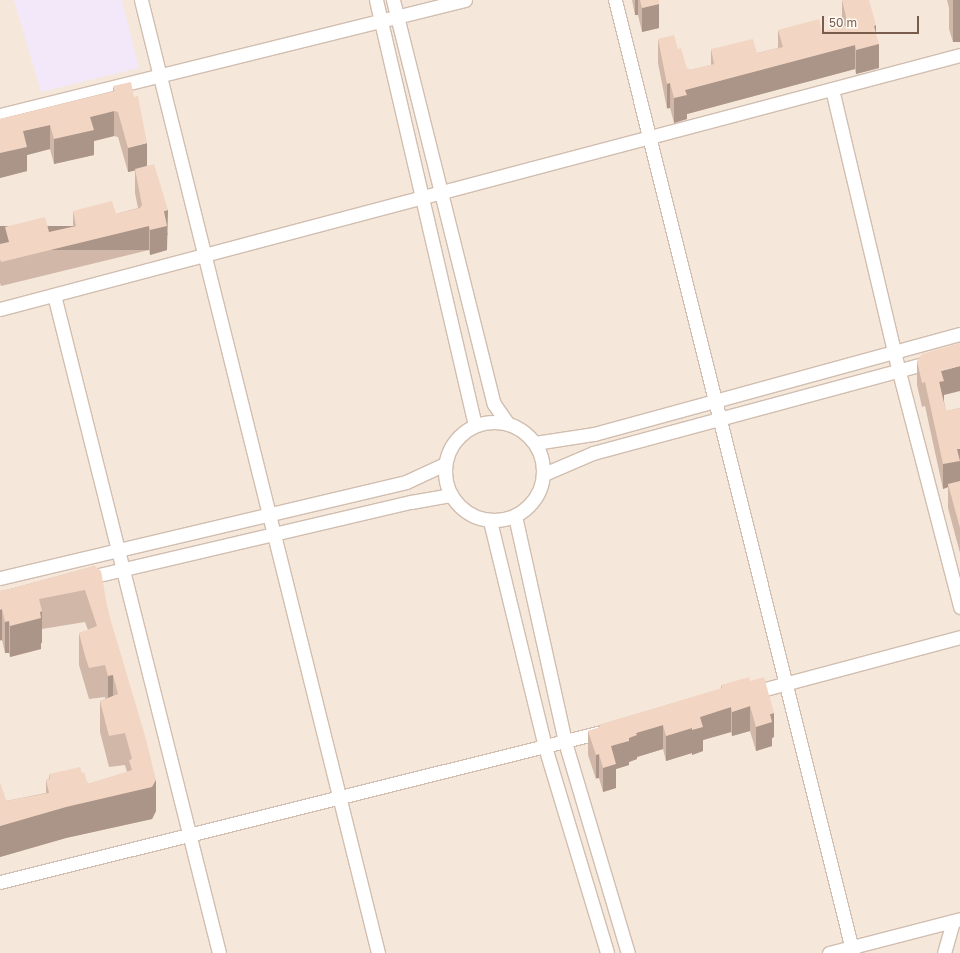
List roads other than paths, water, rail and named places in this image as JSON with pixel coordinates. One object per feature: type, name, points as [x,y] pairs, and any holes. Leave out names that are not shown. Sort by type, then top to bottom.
[{"type":"street","points":[[141,0],[378,953]]},
{"type":"street","points":[[376,0],[475,426]]},
{"type":"street","points":[[393,0],[494,404],[508,424]]},
{"type":"street","points":[[0,115],[465,0]]},
{"type":"street","points":[[615,0],[853,950]]},
{"type":"street","points":[[0,309],[960,55]]},
{"type":"street","points":[[832,89],[894,352],[960,607]]},
{"type":"street","points":[[54,295],[119,549],[218,953]]},
{"type":"street","points":[[535,443],[594,434],[960,334]]},
{"type":"street","points":[[544,474],[593,453],[899,372],[960,354]]},
{"type":"street","points":[[491,422],[508,424],[523,431],[535,443],[542,458],[544,474],[535,499],[515,516],[490,520],[474,517],[461,508],[451,495],[446,481],[445,464],[450,448],[461,435],[475,426],[491,422]]},
{"type":"street","points":[[0,578],[406,482],[445,464]]},
{"type":"street","points":[[70,582],[451,495]]},
{"type":"street","points":[[515,516],[565,742],[628,953]]},
{"type":"street","points":[[490,520],[545,747],[607,953]]},
{"type":"street","points":[[741,695],[960,637]]},
{"type":"street","points":[[0,882],[622,727]]},
{"type":"street","points":[[829,953],[853,950],[956,920]]},
{"type":"street","points":[[944,953],[956,920]]}]
